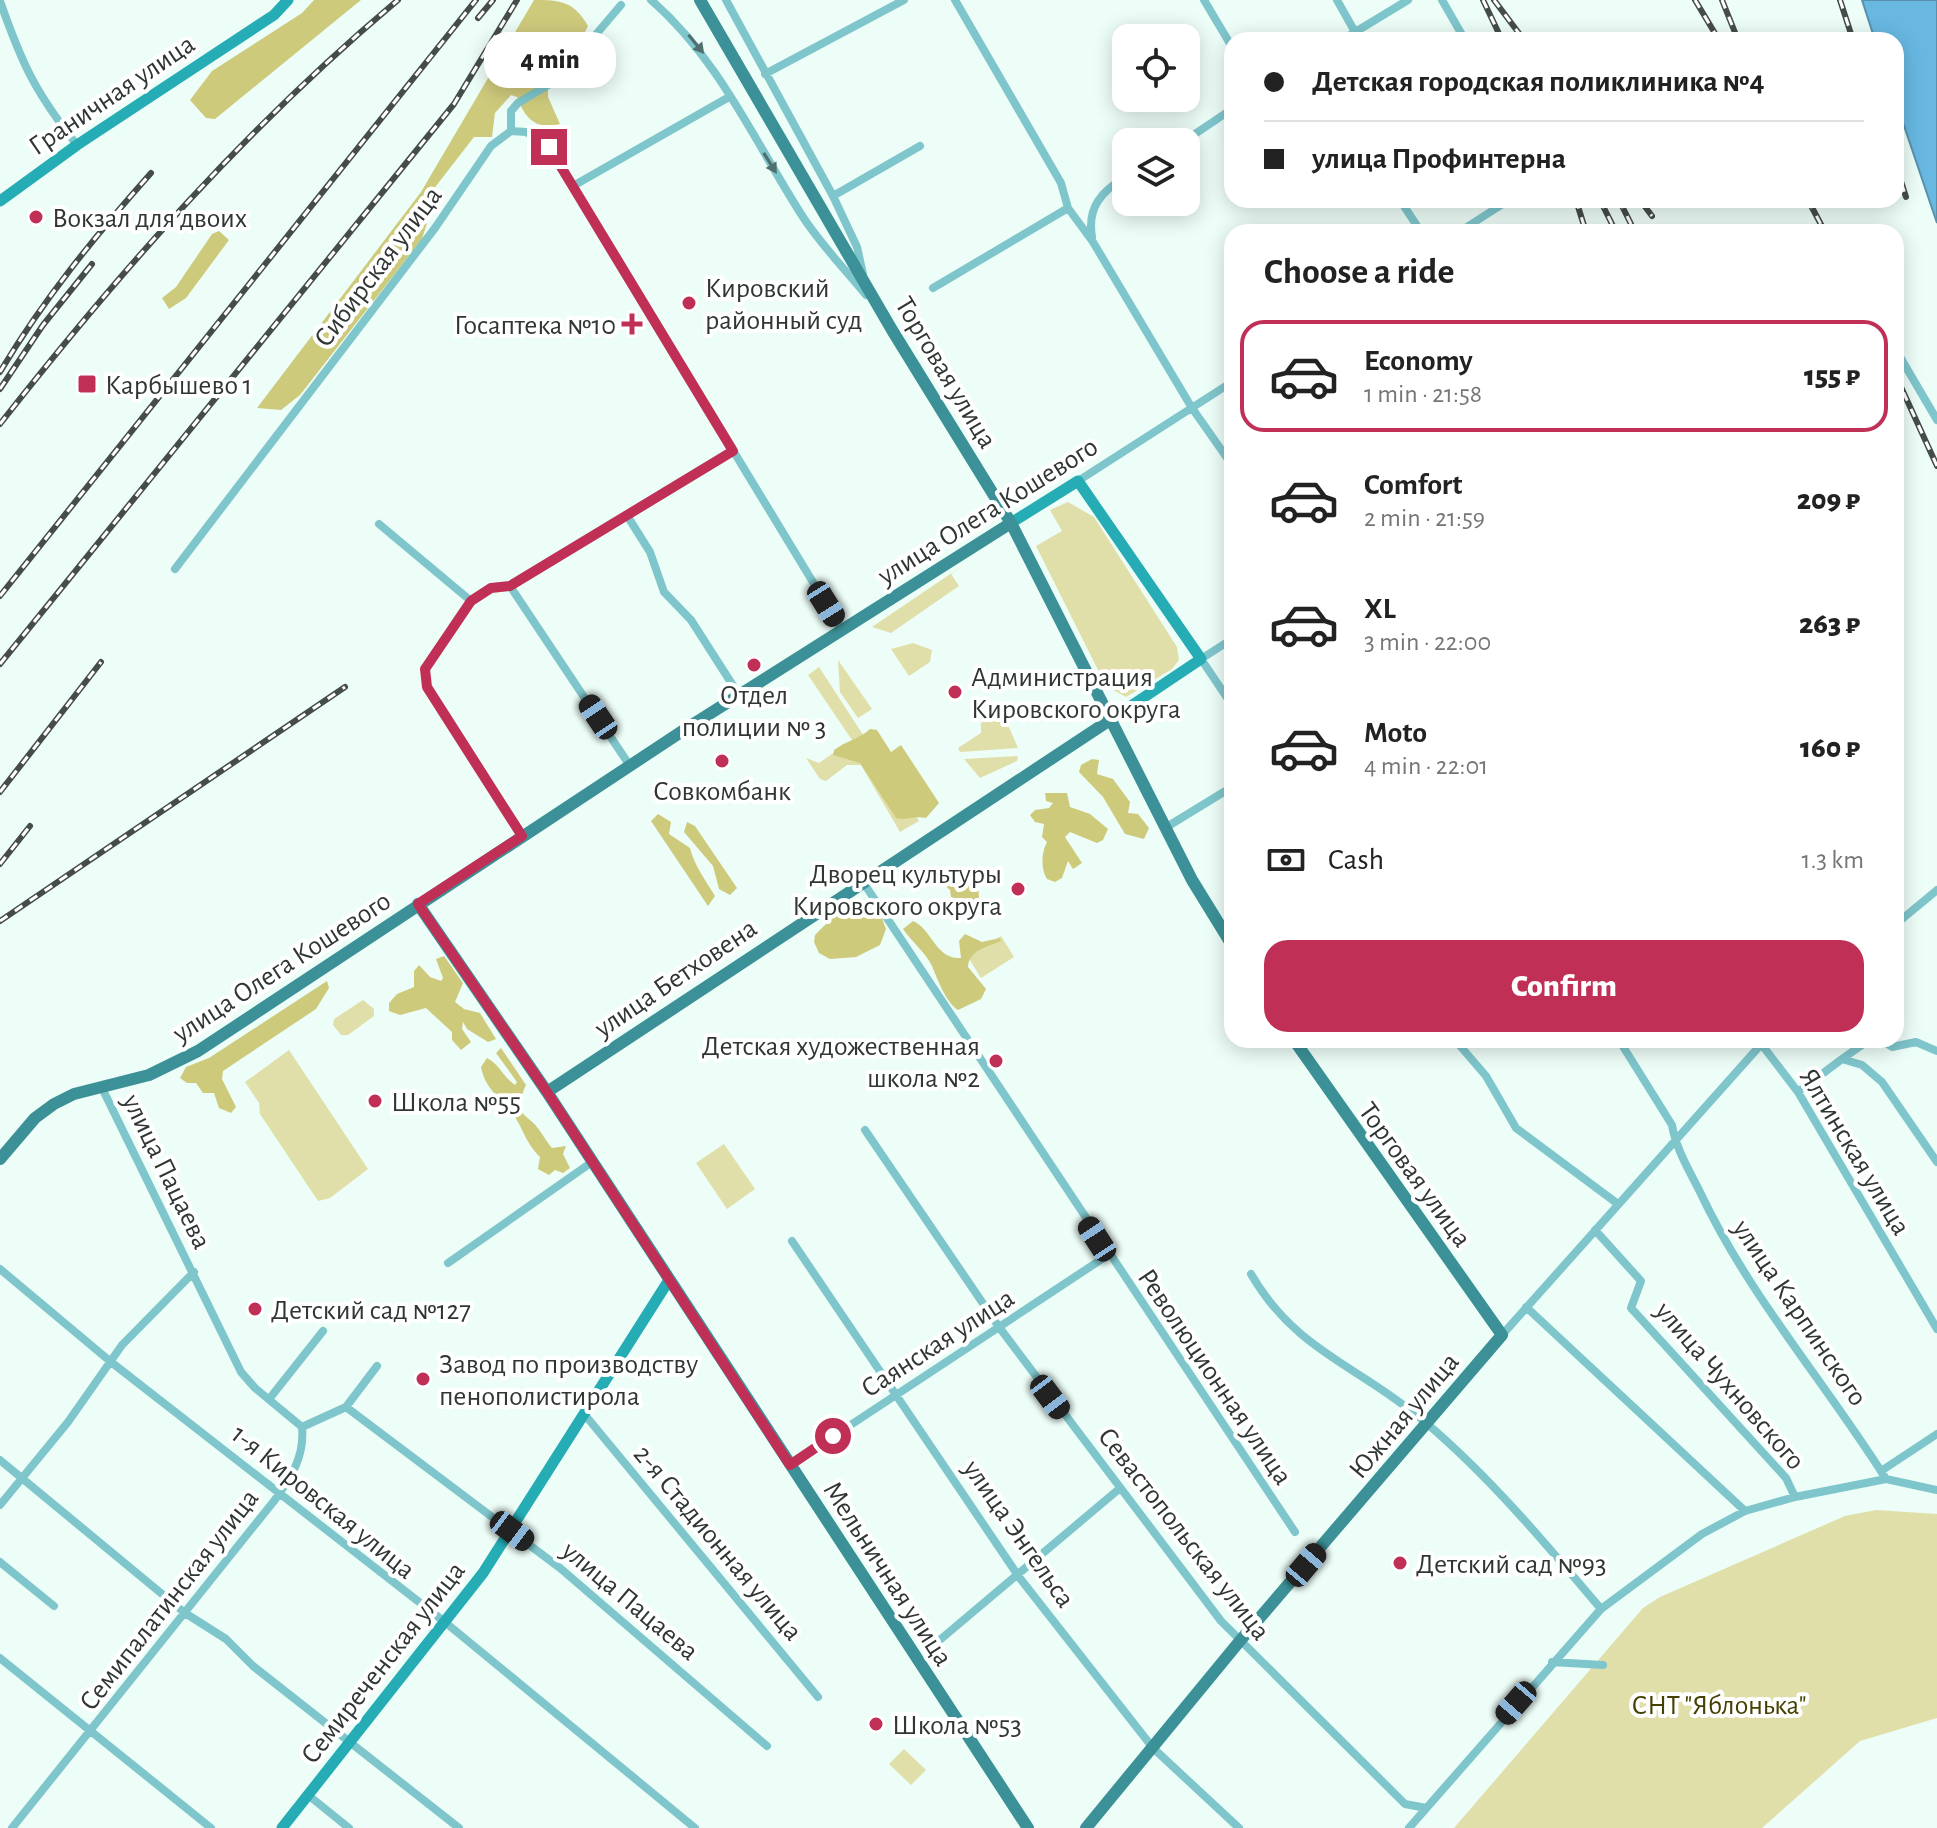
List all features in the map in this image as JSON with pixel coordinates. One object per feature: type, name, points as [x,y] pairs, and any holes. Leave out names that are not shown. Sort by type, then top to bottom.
[{"type":"main road","name":"Граничная улица","points":[[0,201],[77,145],[274,15],[288,0]]},
{"type":"main road","name":"Торговая улица","points":[[700,0],[886,320],[1011,523],[1113,718],[1165,828],[1224,931]]},
{"type":"main road","name":"улица Олега Кошевого","points":[[0,1159],[35,1118],[54,1104],[149,1075],[198,1051],[739,695],[1078,481]]},
{"type":"main road","points":[[1078,481],[1201,659]]},
{"type":"main road","name":"улица Бетховена","points":[[547,1092],[1201,659]]},
{"type":"main road","name":"Мельничная улица","points":[[418,904],[547,1092],[1028,1828]]},
{"type":"main road","name":"Торговая улица","points":[[1300,1048],[1502,1335]]},
{"type":"main road","name":"Семиреченская улица","points":[[282,1828],[446,1623],[512,1531],[669,1280]]},
{"type":"main road","name":"Южная улица","points":[[1086,1828],[1239,1642],[1502,1335]]},
{"type":"street","points":[[651,0],[702,50],[802,216],[832,258],[886,320]]},
{"type":"street","points":[[726,0],[833,196],[857,247],[864,281]]},
{"type":"street","points":[[765,74],[904,0]]},
{"type":"street","points":[[955,0],[1061,183],[1068,208],[1093,242],[1192,408],[1224,454]]},
{"type":"street","points":[[1204,0],[1224,34]]},
{"type":"street","points":[[1337,0],[1355,32],[1408,0]]},
{"type":"street","points":[[1442,0],[1460,32]]},
{"type":"street","points":[[0,1],[21,61],[39,97],[77,145]]},
{"type":"street","name":"Сибирская улица","points":[[175,569],[435,228],[491,146],[511,131],[511,111],[566,71],[621,5]]},
{"type":"street","points":[[573,186],[729,97]]},
{"type":"street","points":[[1200,131],[1224,114]]},
{"type":"street","points":[[511,131],[539,137],[549,147],[842,630]]},
{"type":"street","points":[[833,196],[920,146]]},
{"type":"street","points":[[1093,242],[1092,213],[1097,200],[1112,188]]},
{"type":"street","points":[[933,288],[1068,208]]},
{"type":"street","points":[[1472,224],[1496,208]]},
{"type":"street","points":[[1904,364],[1937,420]]},
{"type":"street","name":"улица Олега Кошевого","points":[[1078,481],[1224,387]]},
{"type":"street","points":[[522,836],[427,687],[425,669],[471,601],[491,588],[510,586],[733,451]]},
{"type":"street","points":[[628,517],[650,552],[664,592],[691,620],[739,695]]},
{"type":"street","points":[[379,524],[471,601]]},
{"type":"street","points":[[510,586],[630,766]]},
{"type":"street","name":"улица Бетховена","points":[[1201,659],[1224,644]]},
{"type":"street","points":[[1201,659],[1224,693]]},
{"type":"street","points":[[1165,828],[1224,792]]},
{"type":"street","name":"Революционная улица","points":[[863,882],[1108,1255],[1295,1532]]},
{"type":"street","points":[[1904,917],[1937,890]]},
{"type":"street","points":[[1904,1044],[1916,1042],[1937,1051]]},
{"type":"street","points":[[1462,1048],[1486,1076],[1516,1128],[1618,1204]]},
{"type":"street","name":"улица Карпинского","points":[[1624,1048],[1672,1125],[1675,1140],[1711,1215],[1759,1298],[1832,1395],[1884,1475]]},
{"type":"street","name":"Южная улица","points":[[1502,1335],[1755,1048]]},
{"type":"street","name":"Ялтинская улица","points":[[1766,1048],[1798,1092],[1937,1329]]},
{"type":"street","points":[[1798,1092],[1858,1048]]},
{"type":"street","points":[[1842,1059],[1862,1065],[1882,1082],[1937,1162]]},
{"type":"street","name":"улица Пацаева","points":[[102,1088],[241,1372],[255,1388],[302,1427]]},
{"type":"street","name":"Севастопольская улица","points":[[865,1130],[999,1327],[1119,1489],[1239,1642],[1405,1804],[1426,1808]]},
{"type":"street","points":[[448,1263],[592,1162]]},
{"type":"street","name":"улица Чухновского","points":[[1595,1230],[1641,1281],[1631,1308],[1786,1478],[1795,1497]]},
{"type":"street","name":"улица Энгельса","points":[[792,1241],[1019,1577],[1153,1748],[1239,1828]]},
{"type":"street","name":"Саянская улица","points":[[790,1465],[1108,1255]]},
{"type":"street","name":"1-я Кировская улица","points":[[0,1269],[111,1362],[446,1623],[695,1828]]},
{"type":"street","points":[[0,1505],[68,1422],[130,1336],[194,1272]]},
{"type":"street","points":[[1251,1274],[1266,1299],[1300,1337],[1383,1388],[1427,1423],[1517,1512],[1601,1609]]},
{"type":"street","points":[[1526,1307],[1745,1511]]},
{"type":"street","points":[[270,1398],[323,1331]]},
{"type":"street","points":[[302,1427],[346,1407],[377,1366]]},
{"type":"street","name":"улица Пацаева","points":[[346,1407],[624,1619],[767,1746]]},
{"type":"street","name":"2-я Стадионная улица","points":[[585,1415],[818,1697]]},
{"type":"street","name":"Семипалатинская улица","points":[[12,1828],[280,1493],[303,1450],[302,1427]]},
{"type":"street","points":[[1409,1828],[1601,1609],[1673,1552],[1745,1511],[1884,1475],[1937,1434]]},
{"type":"street","points":[[0,1460],[19,1479],[185,1613],[226,1639],[253,1666],[459,1828]]},
{"type":"street","points":[[1884,1475],[1937,1490]]},
{"type":"street","points":[[935,1644],[1019,1577],[1119,1489]]},
{"type":"street","points":[[0,1562],[54,1606]]},
{"type":"street","points":[[0,1658],[211,1828]]},
{"type":"street","points":[[1552,1662],[1603,1665]]},
{"type":"street","points":[[308,1795],[349,1828]]},
{"type":"green space","points":[[1068,502],[1094,517],[1177,647],[1179,660],[1172,669],[1126,697],[1106,686],[1036,546],[1062,531],[1050,510]]},
{"type":"green space","points":[[965,564],[951,574],[959,586],[891,633],[872,627]]},
{"type":"green space","points":[[913,643],[932,650],[930,662],[909,676],[891,649]]},
{"type":"green space","points":[[838,660],[872,709],[858,718],[840,692]]},
{"type":"green space","points":[[819,667],[919,821],[900,832],[861,765],[847,765],[826,781],[820,779],[806,758],[819,763],[852,740],[808,675]]},
{"type":"green space","points":[[994,716],[1008,725],[1018,748],[960,752],[958,748],[981,733],[981,723]]},
{"type":"green space","points":[[1018,756],[1017,761],[980,778],[964,759]]},
{"type":"green space","points":[[1001,936],[1014,957],[981,978],[968,957]]},
{"type":"green space","points":[[363,1000],[374,1009],[374,1016],[348,1035],[341,1035],[333,1025],[334,1019]]},
{"type":"green space","points":[[289,1050],[368,1169],[330,1198],[318,1201],[260,1114],[259,1103],[245,1082]]},
{"type":"green space","points":[[724,1144],[755,1189],[727,1209],[696,1163]]},
{"type":"green space","name":"СНТ \"Яблонька\"","points":[[1876,1510],[1937,1514],[1937,1718],[1860,1741],[1762,1828],[1454,1828],[1643,1608],[1660,1597],[1845,1516]]},
{"type":"green space","points":[[904,1749],[926,1770],[911,1785],[889,1764]]},
{"type":"shaded area","points":[[314,0],[361,0],[215,119],[206,118],[190,100],[212,71],[302,13]]},
{"type":"shaded area","points":[[534,0],[566,4],[577,11],[588,26],[581,40],[548,75],[548,97],[560,124],[544,125],[532,121],[517,97],[511,95],[495,113],[492,137],[474,137],[422,204],[427,223],[422,239],[300,395],[281,410],[257,408],[421,192]]},
{"type":"shaded area","points":[[219,231],[229,240],[186,298],[169,309],[162,298],[176,287],[212,234]]},
{"type":"shaded area","points":[[870,729],[877,730],[891,752],[901,745],[939,803],[926,818],[896,818],[860,763],[833,755],[834,750]]},
{"type":"shaded area","points":[[1092,759],[1099,760],[1097,774],[1113,779],[1130,802],[1128,813],[1138,814],[1149,828],[1144,839],[1125,834],[1103,797],[1079,772],[1081,765]]},
{"type":"shaded area","points":[[1045,793],[1067,793],[1070,807],[1090,814],[1108,829],[1103,840],[1097,843],[1070,832],[1065,837],[1082,863],[1073,869],[1068,861],[1062,878],[1055,882],[1047,879],[1043,870],[1047,842],[1042,837],[1044,824],[1035,822],[1030,815],[1035,810],[1049,808],[1053,803],[1046,801]]},
{"type":"shaded area","points":[[658,814],[671,822],[669,834],[690,848],[697,867],[715,896],[708,906],[651,821]]},
{"type":"shaded area","points":[[687,822],[695,826],[737,888],[730,895],[719,889],[713,866],[684,832]]},
{"type":"shaded area","points":[[945,872],[964,872],[978,881],[979,898],[974,903],[951,897],[950,890],[942,883]]},
{"type":"shaded area","points":[[866,902],[877,905],[886,929],[880,945],[856,957],[830,959],[819,953],[814,942],[815,935],[835,915]]},
{"type":"shaded area","points":[[913,921],[940,949],[953,957],[961,958],[959,941],[965,934],[982,942],[1000,938],[1001,941],[975,953],[969,961],[968,967],[986,989],[981,999],[958,1010],[954,1007],[942,990],[929,961],[903,929]]},
{"type":"shaded area","points":[[444,956],[463,983],[455,1002],[464,1009],[480,1013],[496,1039],[488,1042],[467,1029],[463,1022],[462,1029],[471,1042],[461,1050],[452,1040],[452,1032],[426,1008],[400,1015],[389,1011],[389,1003],[397,994],[414,987],[414,971],[419,965],[430,977],[441,981],[443,978],[436,959]]},
{"type":"shaded area","points":[[327,981],[329,988],[316,1009],[223,1071],[222,1079],[236,1107],[231,1113],[219,1108],[214,1093],[203,1093],[196,1083],[187,1083],[180,1078],[186,1067],[209,1058]]},
{"type":"shaded area","points":[[501,1048],[526,1085],[520,1103],[523,1113],[552,1148],[566,1146],[563,1154],[570,1168],[563,1173],[555,1170],[549,1175],[538,1169],[540,1157],[513,1114],[486,1082],[481,1067],[487,1058],[511,1082],[515,1085],[517,1082],[496,1053]]},
{"type":"water","points":[[1862,0],[1937,0],[1937,223],[1904,126],[1904,32],[1872,32]]},
{"type":"railway","points":[[0,424],[92,310],[188,202],[290,98],[398,0]]},
{"type":"railway","points":[[0,596],[476,0]]},
{"type":"railway","points":[[478,18],[493,0]]},
{"type":"railway","points":[[0,664],[454,104],[517,0]]},
{"type":"railway","points":[[1483,0],[1498,32]]},
{"type":"railway","points":[[1494,0],[1518,32]]},
{"type":"railway","points":[[1695,0],[1714,32]]},
{"type":"railway","points":[[1722,0],[1735,32]]},
{"type":"railway","points":[[1840,0],[1850,32]]},
{"type":"railway","points":[[0,372],[71,269],[151,173]]},
{"type":"railway","points":[[1904,191],[1906,197]]},
{"type":"railway","points":[[1578,208],[1584,224]]},
{"type":"railway","points":[[1604,208],[1612,224]]},
{"type":"railway","points":[[1623,208],[1631,224]]},
{"type":"railway","points":[[1646,208],[1652,216]]},
{"type":"railway","points":[[1812,208],[1821,224]]},
{"type":"railway","points":[[0,389],[43,325],[92,264]]},
{"type":"railway","points":[[1904,394],[1937,466]]},
{"type":"railway","points":[[0,792],[101,662]]},
{"type":"railway","points":[[0,921],[345,687]]},
{"type":"railway","points":[[0,864],[30,826]]},
{"type":"place","name":"Вокзал для двоих","points":[[36,217]]},
{"type":"place","name":"Кировский районный суд","points":[[689,303]]},
{"type":"place","name":"Госаптека №10","points":[[632,324]]},
{"type":"place","name":"Карбышево 1","points":[[87,384]]},
{"type":"place","name":"Отдел полиции № 3","points":[[754,665]]},
{"type":"place","name":"Администрация Кировского округа","points":[[955,692]]},
{"type":"place","name":"Совкомбанк","points":[[722,761]]},
{"type":"place","name":"Дворец культуры Кировского округа","points":[[1018,889]]},
{"type":"place","name":"Детская художественная школа №2","points":[[996,1061]]},
{"type":"place","name":"Школа №55","points":[[375,1101]]},
{"type":"place","name":"Детский сад №127","points":[[255,1309]]},
{"type":"place","name":"Завод по производству пенополистирола","points":[[423,1379]]},
{"type":"place","name":"Детский сад №93","points":[[1400,1563]]},
{"type":"place","name":"Школа №53","points":[[876,1724]]},
{"type":"route","points":[[549,147],[733,451],[510,586],[491,588],[481,593],[462,613],[425,669],[424,677],[427,687],[522,836],[418,904],[547,1092],[790,1465],[833,1436]]}]
